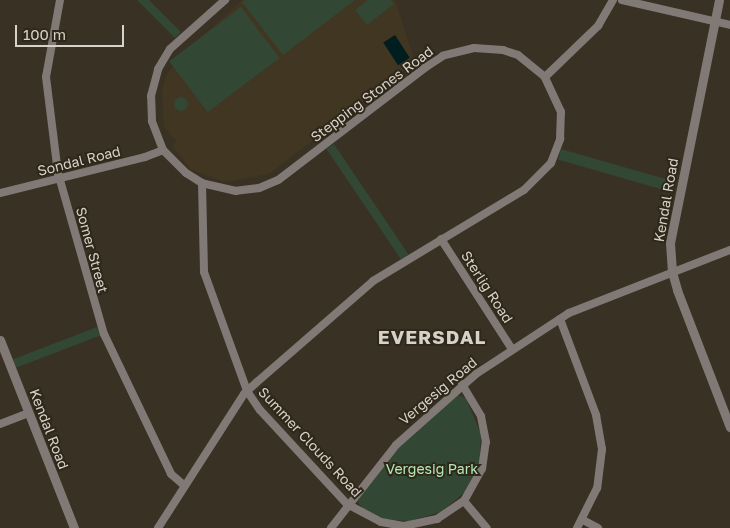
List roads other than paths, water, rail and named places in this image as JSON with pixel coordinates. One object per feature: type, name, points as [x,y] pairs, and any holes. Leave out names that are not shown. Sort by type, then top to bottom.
[{"type":"street","name":"Somer Street","points":[[60,0],[53,27],[46,77],[60,179],[104,334],[171,474],[185,486]]},
{"type":"street","name":"Stepping Stones Road","points":[[158,528],[247,391],[373,281],[524,190],[551,163],[560,139],[561,112],[546,77],[518,55],[503,50],[474,48],[456,52],[426,67],[278,180],[259,188],[236,191],[202,183],[186,174],[163,150],[151,113],[155,75],[176,42],[225,0]]},
{"type":"street","points":[[546,77],[598,26],[613,0]]},
{"type":"street","points":[[622,0],[730,24]]},
{"type":"street","name":"Kendal Road","points":[[719,0],[718,22],[674,216],[670,243],[672,272],[730,428]]},
{"type":"street","name":"Sondal Road","points":[[0,193],[145,157],[163,150]]},
{"type":"street","name":"Summer Clouds Road","points":[[202,183],[204,272],[247,391],[348,504],[381,522],[404,526],[437,519],[464,501],[482,469],[486,442],[481,416],[462,384]]},
{"type":"street","name":"Sterlig Road","points":[[441,239],[512,349]]},
{"type":"street","name":"Vergesig Road","points":[[331,528],[396,445],[462,384],[512,349],[560,319],[730,250]]},
{"type":"street","points":[[560,319],[596,415],[602,449],[597,488],[583,520],[577,528]]},
{"type":"street","name":"Kendal Road","points":[[0,340],[74,528]]},
{"type":"street","points":[[0,424],[28,413]]},
{"type":"street","points":[[464,501],[487,528]]},
{"type":"street","points":[[583,520],[598,528]]},
{"type":"water","points":[[395,35],[410,58],[398,65],[383,43]]},
{"type":"district","name":"EVERSDAL","points":[[432,337]]},
{"type":"park label","name":"Vergesig Park","points":[[432,469]]}]
